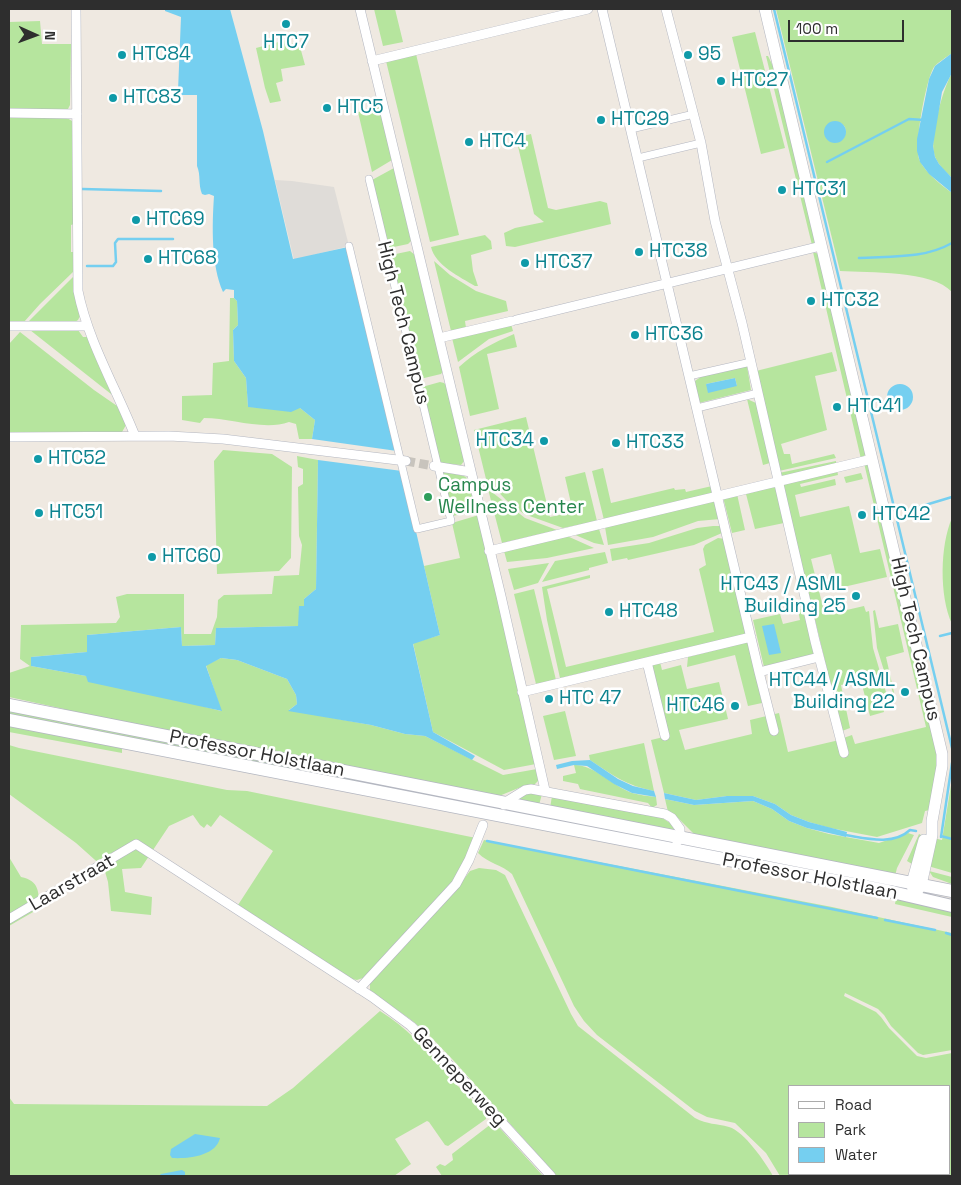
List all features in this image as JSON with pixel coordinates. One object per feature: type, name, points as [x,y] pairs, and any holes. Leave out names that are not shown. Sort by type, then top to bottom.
[{"type":"main road","name":"Professor Holstlaan","points":[[9,705],[952,891]]},
{"type":"main road","name":"Professor Holstlaan","points":[[9,720],[952,906]]},
{"type":"street","points":[[76,9],[78,290],[86,326],[122,403],[135,436]]},
{"type":"street","name":"High Tech Campus","points":[[360,9],[490,551],[545,790]]},
{"type":"street","points":[[372,61],[588,9]]},
{"type":"street","points":[[602,9],[774,731]]},
{"type":"street","points":[[666,9],[701,143],[727,269],[751,362],[819,656],[844,754]]},
{"type":"street","name":"High Tech Campus","points":[[765,9],[942,754],[942,766],[932,820],[932,835],[913,897]]},
{"type":"street","points":[[9,113],[77,114]]},
{"type":"street","points":[[631,129],[694,114]]},
{"type":"street","points":[[638,158],[701,143]]},
{"type":"street","name":"High Tech Campus","points":[[349,246],[404,461],[417,530],[451,520],[436,466],[369,179]]},
{"type":"street","name":"High Tech Campus","points":[[439,338],[821,246]]},
{"type":"street","points":[[9,326],[86,326]]},
{"type":"street","points":[[689,376],[751,362]]},
{"type":"street","points":[[697,408],[758,393]]},
{"type":"street","points":[[9,437],[135,436],[222,439],[404,461]]},
{"type":"street","points":[[490,551],[872,459]]},
{"type":"street","points":[[436,466],[471,472]]},
{"type":"street","points":[[522,692],[751,637]]},
{"type":"street","points":[[759,672],[819,656]]},
{"type":"street","points":[[648,662],[665,736]]},
{"type":"street","points":[[503,817],[504,803],[525,790],[545,790],[665,814],[672,818],[680,829],[680,838],[667,849]]},
{"type":"street","points":[[359,989],[456,884],[470,860],[483,826]]},
{"type":"street","name":"Genneperweg","points":[[134,846],[136,844],[359,989],[411,1026],[551,1176]]},
{"type":"street","name":"Laarstraat","points":[[9,919],[134,846]]},
{"type":"green space","points":[[374,9],[395,9],[403,42],[383,46]]},
{"type":"green space","points":[[776,9],[952,9],[952,53],[934,67],[927,85],[919,129],[918,154],[926,170],[952,193],[952,292],[943,285],[915,276],[840,271]],"holes":[[[841,123],[845,127],[844,138],[839,142],[828,140]]]},
{"type":"green space","points":[[40,21],[42,44],[71,44],[70,105],[68,109],[9,109],[9,22]]},
{"type":"green space","points":[[755,32],[785,148],[761,154],[732,37]]},
{"type":"green space","points":[[286,40],[290,44],[299,43],[305,65],[281,69],[283,81],[276,83],[281,101],[270,103],[256,48]]},
{"type":"green space","points":[[416,54],[459,235],[430,242],[386,61]]},
{"type":"green space","points":[[766,56],[768,56],[777,74],[815,242],[812,245]]},
{"type":"green space","points":[[952,73],[952,178],[941,167],[934,153],[933,145],[938,112]]},
{"type":"green space","points":[[379,107],[392,160],[372,172],[358,112]]},
{"type":"green space","points":[[9,118],[67,118],[72,121],[74,224],[71,225],[71,252],[74,252],[74,271],[24,322],[9,322]]},
{"type":"green space","points":[[531,134],[548,208],[556,210],[600,201],[607,203],[611,224],[515,247],[506,246],[504,233],[515,228],[544,222],[534,214],[516,138]]},
{"type":"green space","points":[[394,168],[411,241],[408,244],[389,248],[372,180]]},
{"type":"green space","points":[[485,235],[491,241],[492,249],[471,255],[473,271],[478,286],[462,279],[449,270],[437,259],[431,247]]},
{"type":"green space","points":[[410,251],[415,255],[443,371],[441,374],[420,379],[391,255]]},
{"type":"green space","points":[[813,252],[819,254],[867,453],[861,459]]},
{"type":"green space","points":[[434,261],[450,275],[476,291],[506,301],[508,311],[465,321],[466,328],[451,331]]},
{"type":"green space","points":[[74,276],[75,297],[81,314],[78,320],[75,322],[28,322]]},
{"type":"green space","points":[[230,298],[234,298],[237,301],[238,325],[233,330],[234,361],[246,378],[248,407],[300,408],[315,420],[312,439],[299,439],[296,424],[289,422],[258,425],[204,418],[200,423],[182,420],[182,396],[212,395],[213,363],[229,361]]},
{"type":"green space","points":[[511,324],[513,331],[489,339],[458,362],[452,338]]},
{"type":"green space","points":[[30,330],[78,330],[83,337],[90,337],[114,394],[111,394]]},
{"type":"green space","points":[[20,332],[120,408],[126,425],[122,432],[9,432],[9,344]]},
{"type":"green space","points":[[514,334],[517,347],[487,354],[499,409],[470,416],[459,367],[485,348]]},
{"type":"green space","points":[[832,352],[837,371],[815,376],[827,430],[781,444],[784,454],[790,454],[792,464],[834,454],[836,458],[779,471],[756,371]]},
{"type":"green space","points":[[747,366],[751,390],[699,403],[695,381],[702,376]],"holes":[[[735,378],[737,386],[706,385],[706,384]]]},
{"type":"green space","points":[[440,382],[446,385],[464,461],[461,465],[440,463],[422,387]]},
{"type":"green space","points":[[747,399],[756,403],[770,463],[763,465]]},
{"type":"green space","points":[[526,417],[550,517],[573,512],[565,477],[585,472],[597,521],[563,528],[524,514],[506,500],[486,479],[474,430]]},
{"type":"green space","points":[[223,450],[272,454],[292,467],[291,558],[279,571],[217,574],[214,461]]},
{"type":"green space","points":[[297,456],[318,460],[316,589],[304,599],[304,606],[298,626],[216,628],[215,645],[182,646],[181,627],[87,635],[87,652],[31,657],[31,666],[86,676],[221,711],[206,665],[221,658],[237,660],[287,679],[296,695],[297,704],[289,710],[371,725],[405,734],[425,736],[503,775],[537,769],[539,777],[534,785],[526,785],[499,796],[81,716],[64,709],[9,697],[9,673],[30,666],[20,659],[21,625],[116,623],[120,617],[116,597],[127,594],[184,594],[184,634],[211,634],[217,617],[218,600],[224,595],[272,594],[274,576],[299,575],[302,545],[299,536],[298,487],[303,484],[303,469],[298,467]]},
{"type":"green space","points":[[836,461],[836,465],[780,478],[779,473]]},
{"type":"green space","points":[[864,463],[870,465],[938,750],[938,766],[930,810],[925,811],[922,823],[877,837],[809,822],[791,815],[775,804],[753,796],[727,796],[696,800],[664,793],[651,740],[668,736],[651,670],[653,665],[660,662],[662,670],[681,665],[687,689],[719,682],[728,719],[679,730],[685,750],[752,734],[750,720],[779,713],[788,752],[852,735],[855,744],[926,727]]},
{"type":"green space","points":[[603,468],[611,503],[674,488],[675,490],[685,489],[686,492],[712,486],[712,494],[604,520],[592,471]]},
{"type":"green space","points":[[837,470],[838,475],[800,484],[801,487],[835,479],[836,485],[795,495],[800,517],[849,506],[860,553],[880,549],[887,577],[839,588],[831,554],[811,559],[825,615],[864,606],[866,612],[869,611],[873,648],[888,699],[882,701],[884,712],[870,716],[861,681],[841,685],[850,728],[842,731],[782,484]]},
{"type":"green space","points":[[442,471],[467,478],[476,510],[453,516]]},
{"type":"green space","points":[[861,473],[863,479],[846,483],[844,477]]},
{"type":"green space","points":[[776,486],[784,523],[755,529],[746,494]]},
{"type":"green space","points":[[488,489],[525,518],[557,530],[502,543]]},
{"type":"green space","points":[[737,494],[745,530],[732,533],[723,497]]},
{"type":"green space","points":[[710,501],[716,502],[720,519],[698,521],[653,537],[608,545],[605,527]]},
{"type":"green space","points":[[479,515],[536,764],[504,770],[433,732],[413,643],[440,635],[424,566],[460,558],[452,523]]},
{"type":"green space","points":[[952,518],[952,624],[943,585],[943,556]]},
{"type":"green space","points":[[721,526],[722,533],[694,545],[628,560],[627,558],[612,561],[610,549],[649,543],[697,528]]},
{"type":"green space","points":[[599,529],[604,545],[573,534]]},
{"type":"green space","points":[[567,536],[594,548],[547,558],[507,562],[504,551]]},
{"type":"green space","points":[[718,538],[725,539],[747,632],[743,635],[560,678],[542,587],[590,575],[590,578],[547,589],[566,667],[714,632],[699,569],[706,565],[703,549],[705,545]]},
{"type":"green space","points":[[605,552],[608,563],[542,582],[555,561]]},
{"type":"green space","points":[[549,563],[538,583],[514,590],[508,569]]},
{"type":"green space","points":[[534,589],[556,680],[536,684],[514,594]]},
{"type":"green space","points":[[804,608],[815,654],[764,667],[753,620],[780,614],[783,624],[800,620],[798,610]]},
{"type":"green space","points":[[875,610],[879,628],[898,624],[904,652],[886,657],[896,701],[891,687],[889,687],[877,648],[873,611]]},
{"type":"green space","points":[[748,642],[762,703],[748,706],[735,655],[687,667],[688,657]]},
{"type":"green space","points":[[9,710],[497,805],[498,811],[9,716]]},
{"type":"green space","points":[[565,711],[576,756],[554,760],[543,716]]},
{"type":"green space","points":[[9,724],[122,747],[122,753],[9,732]]},
{"type":"green space","points":[[644,743],[654,791],[627,783],[590,760],[589,755]]},
{"type":"green space","points":[[9,745],[227,790],[247,791],[476,838],[457,877],[425,914],[363,978],[357,980],[352,979],[238,905],[273,851],[220,815],[211,827],[207,824],[204,828],[193,815],[169,826],[141,868],[122,869],[125,892],[152,897],[151,915],[111,911],[108,882],[104,868],[76,843],[9,794]]},
{"type":"green space","points":[[574,765],[588,768],[632,793],[656,797],[657,805],[652,808],[648,803],[580,789],[578,784],[563,781],[563,776],[576,773]]},
{"type":"green space","points":[[952,779],[952,873],[928,866],[933,838],[942,840]]},
{"type":"green space","points":[[526,793],[542,794],[539,805],[514,800]]},
{"type":"green space","points":[[552,796],[661,817],[670,823],[675,830],[550,808]]},
{"type":"green space","points":[[665,799],[694,805],[753,801],[772,809],[789,821],[807,828],[879,843],[908,833],[914,835],[897,868],[895,876],[696,836],[675,815],[668,812]]},
{"type":"green space","points":[[919,834],[921,835],[912,864],[907,861]]},
{"type":"green space","points":[[484,840],[832,907],[952,933],[952,1050],[923,1055],[918,1053],[891,1026],[878,1009],[845,993],[844,996],[876,1012],[917,1056],[926,1058],[952,1053],[952,1176],[780,1176],[766,1153],[735,1123],[707,1117],[695,1111],[597,1035],[584,1021],[574,1006],[512,874],[478,853]]},
{"type":"green space","points":[[9,857],[21,877],[35,884],[40,908],[9,926]]},
{"type":"green space","points":[[479,868],[496,870],[505,875],[578,1026],[695,1118],[735,1130],[748,1141],[773,1176],[557,1176],[427,1033],[370,991],[370,982],[454,892],[470,871]]},
{"type":"green space","points":[[929,871],[952,877],[952,884],[933,877]]},
{"type":"green space","points":[[896,898],[952,910],[952,917],[895,904]]},
{"type":"green space","points":[[380,1011],[399,1024],[415,1039],[486,1115],[486,1119],[448,1146],[445,1145],[427,1121],[395,1139],[411,1164],[394,1176],[9,1176],[9,1097],[14,1104],[267,1106],[293,1088]]},
{"type":"green space","points":[[491,1124],[496,1124],[543,1176],[442,1176],[436,1167],[440,1164],[445,1166],[453,1160],[452,1154]]},
{"type":"shaded area","points":[[275,180],[334,187],[349,246],[294,260]]},
{"type":"water","points":[[165,9],[230,9],[263,131],[293,259],[348,247],[397,451],[312,439],[315,420],[300,408],[291,412],[248,407],[246,378],[234,361],[233,330],[238,325],[237,301],[234,298],[234,290],[226,289],[223,292],[219,281],[213,245],[214,196],[202,194],[200,187],[197,166],[197,95],[182,95],[178,91],[181,17],[165,11]]},
{"type":"water","points":[[952,53],[952,73],[942,92],[933,146],[935,157],[939,164],[952,178],[952,193],[929,174],[920,162],[917,151],[917,139],[929,79],[935,66]]},
{"type":"water","points":[[835,121],[843,124],[846,132],[843,140],[835,143],[827,140],[824,132],[827,124]]},
{"type":"water","points":[[735,378],[737,386],[708,393],[706,384]]},
{"type":"water","points":[[900,384],[909,388],[913,397],[909,406],[900,410],[891,406],[887,397],[891,388]]},
{"type":"water","points":[[318,460],[402,471],[440,635],[413,644],[433,732],[475,756],[472,760],[425,736],[405,734],[371,725],[288,711],[297,704],[296,695],[287,679],[237,660],[221,658],[206,666],[222,711],[88,682],[86,676],[31,666],[31,657],[87,652],[87,635],[181,627],[182,646],[215,645],[216,628],[298,626],[299,606],[304,606],[304,599],[316,589]]},
{"type":"water","points":[[774,624],[781,653],[769,655],[762,626]]},
{"type":"water","points":[[590,760],[618,779],[633,786],[654,791],[656,797],[632,793],[614,784],[587,766],[574,765],[557,769],[556,765],[572,761]]},
{"type":"water","points":[[664,793],[696,800],[727,796],[753,796],[775,804],[791,815],[809,822],[847,832],[846,837],[807,828],[789,821],[772,809],[753,801],[694,805],[665,799]]},
{"type":"water","points":[[195,1134],[220,1138],[213,1149],[207,1153],[186,1158],[172,1158],[170,1155],[171,1149]]},
{"type":"water","points":[[182,1170],[185,1172],[185,1176],[159,1176],[161,1174]]},
{"type":"waterway","points":[[774,9],[952,748]]},
{"type":"waterway","points":[[827,162],[909,119],[924,120]]},
{"type":"waterway","points":[[82,189],[161,191]]},
{"type":"waterway","points":[[87,266],[113,266],[116,262],[115,243],[118,239],[173,239]]},
{"type":"waterway","points":[[859,258],[919,254],[930,252],[952,243]]},
{"type":"waterway","points":[[912,509],[952,497]]},
{"type":"waterway","points":[[940,636],[952,633]]},
{"type":"waterway","points":[[941,837],[952,763]]},
{"type":"waterway","points":[[845,835],[879,840],[895,838],[910,830],[916,831]]},
{"type":"waterway","points":[[941,836],[952,839]]},
{"type":"waterway","points":[[487,841],[877,918]]},
{"type":"waterway","points":[[885,920],[935,930]]},
{"type":"waterway","points":[[946,933],[952,935]]},
{"type":"tunnel","points":[[406,461],[434,466]]},
{"type":"place","name":"HTC7","points":[[286,24]]},
{"type":"place","name":"HTC84","points":[[122,55]]},
{"type":"place","name":"95","points":[[688,55]]},
{"type":"place","name":"HTC27","points":[[721,81]]},
{"type":"place","name":"HTC83","points":[[113,98]]},
{"type":"place","name":"HTC5","points":[[327,108]]},
{"type":"place","name":"HTC29","points":[[601,120]]},
{"type":"place","name":"HTC4","points":[[469,142]]},
{"type":"place","name":"HTC31","points":[[782,190]]},
{"type":"place","name":"HTC69","points":[[136,220]]},
{"type":"place","name":"HTC38","points":[[639,252]]},
{"type":"place","name":"HTC68","points":[[148,259]]},
{"type":"place","name":"HTC37","points":[[525,263]]},
{"type":"place","name":"HTC32","points":[[811,301]]},
{"type":"place","name":"HTC36","points":[[635,335]]},
{"type":"place","name":"HTC41","points":[[837,407]]},
{"type":"place","name":"HTC34","points":[[544,441]]},
{"type":"place","name":"HTC33","points":[[616,443]]},
{"type":"place","name":"HTC52","points":[[38,459]]},
{"type":"place","name":"Campus Wellness Center","points":[[428,497]]},
{"type":"place","name":"HTC51","points":[[39,513]]},
{"type":"place","name":"HTC42","points":[[862,515]]},
{"type":"place","name":"HTC60","points":[[152,557]]},
{"type":"place","name":"HTC43 / ASML Building 25","points":[[856,596]]},
{"type":"place","name":"HTC48","points":[[609,612]]},
{"type":"place","name":"HTC44 / ASML Building 22","points":[[905,692]]},
{"type":"place","name":"HTC 47","points":[[549,699]]},
{"type":"place","name":"HTC46","points":[[735,706]]}]
